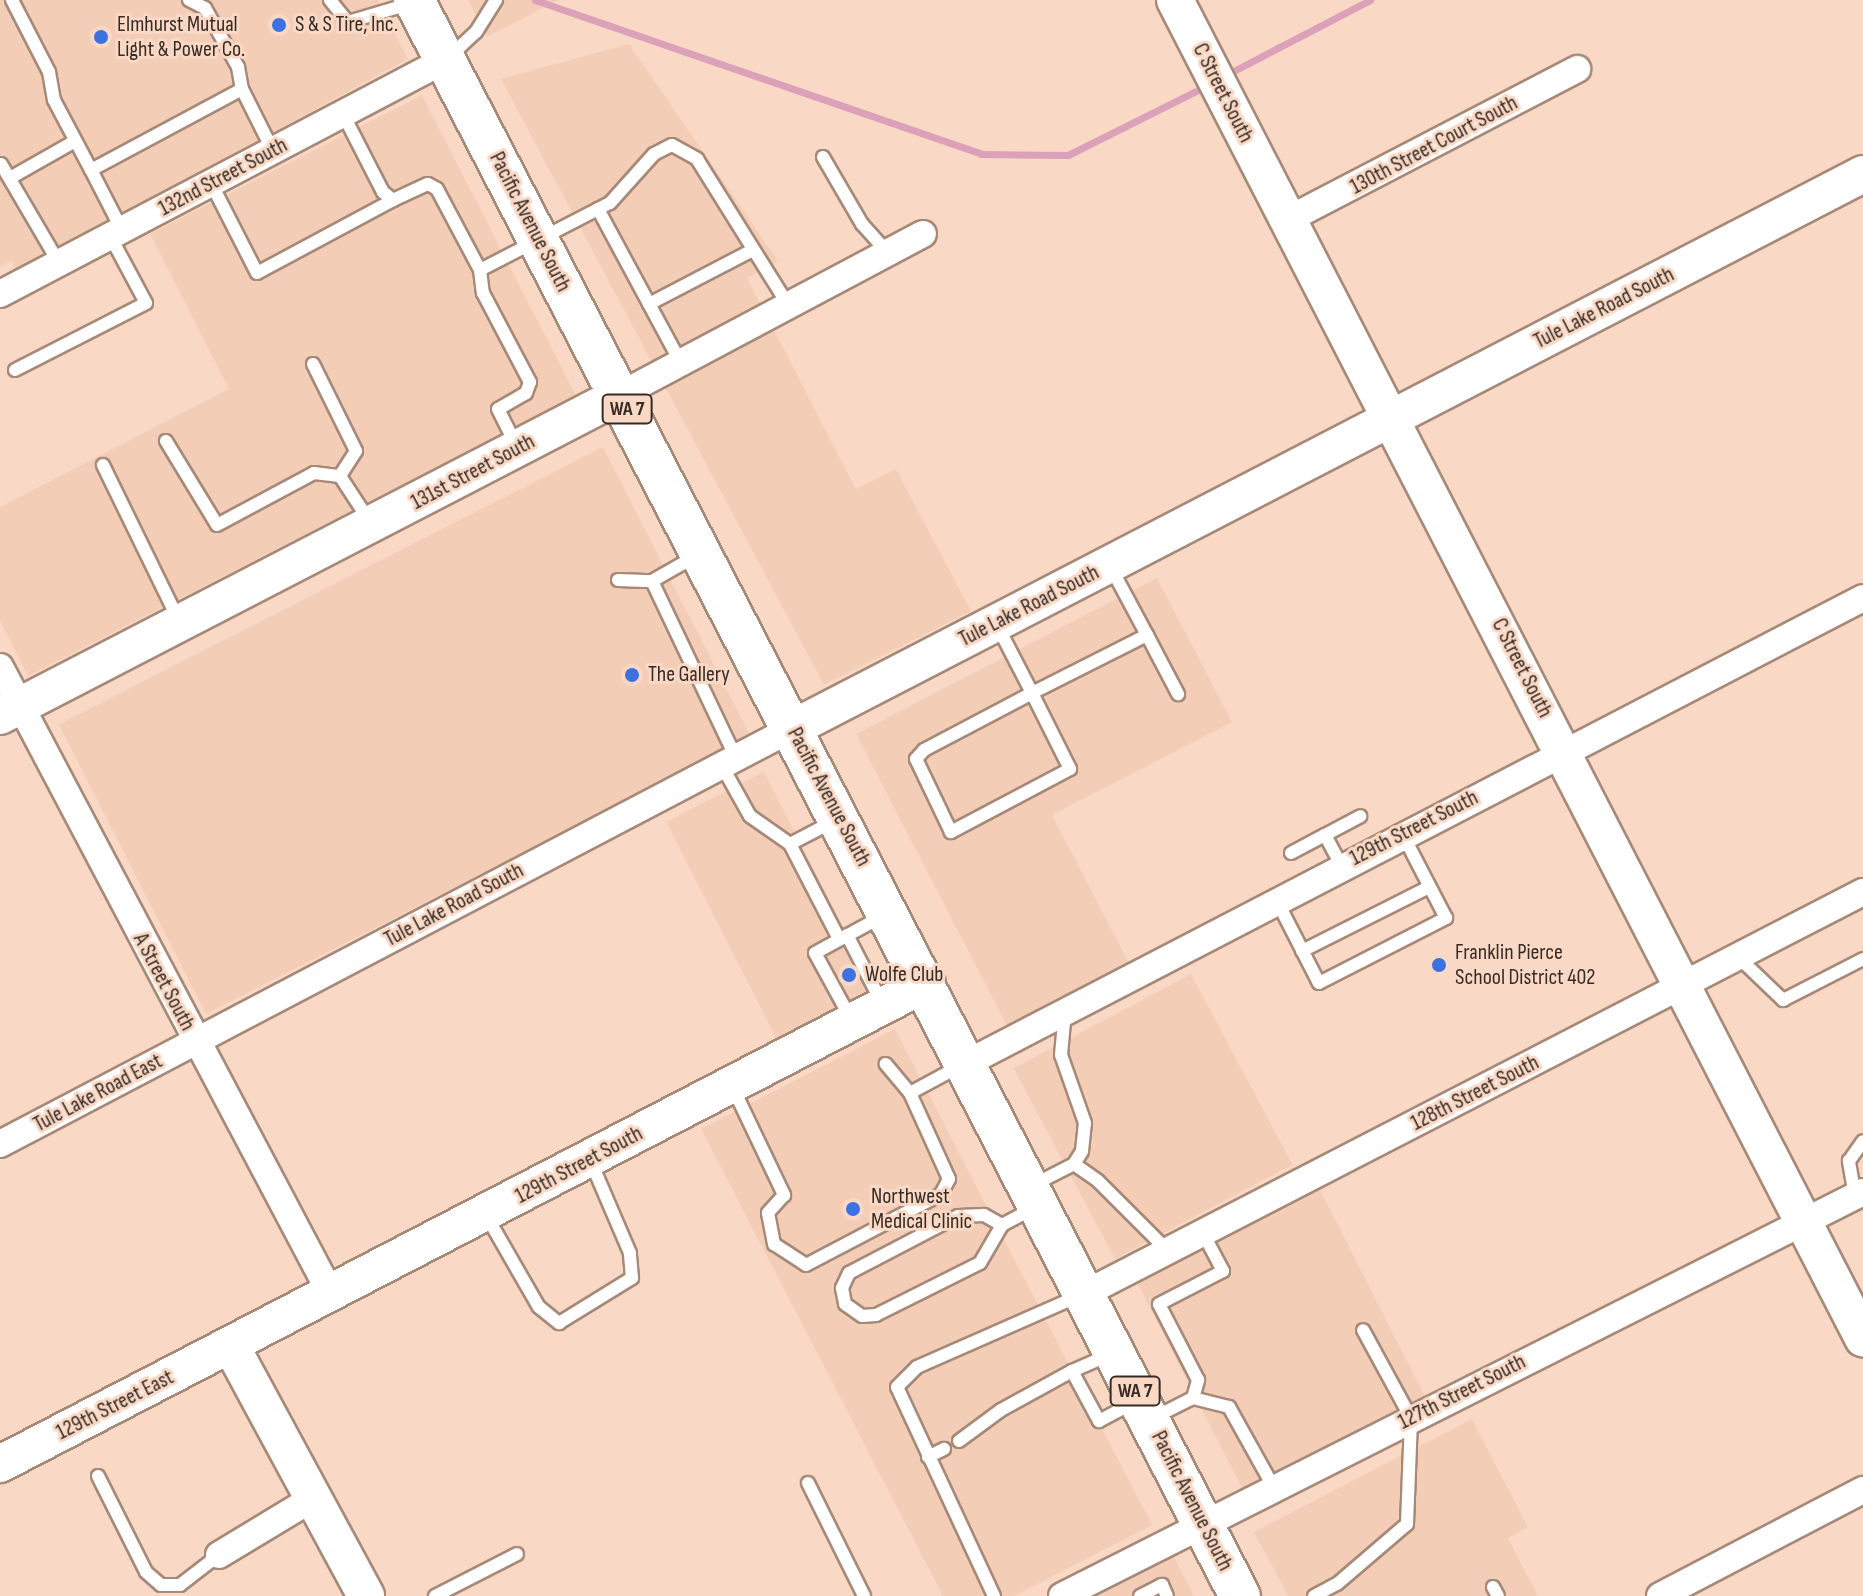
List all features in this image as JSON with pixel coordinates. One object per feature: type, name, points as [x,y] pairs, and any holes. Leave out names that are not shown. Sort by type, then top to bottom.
[{"type":"main road","name":"Pacific Avenue South","points":[[414,1],[927,983],[1240,1596]]},
{"type":"street","name":"C Street South","points":[[1175,0],[1564,749],[1863,1338]]},
{"type":"street","name":"132nd Street South","points":[[0,294],[445,60]]},
{"type":"street","name":"130th Street Court South","points":[[1289,219],[1577,69]]},
{"type":"street","name":"Tule Lake Road South","points":[[196,1042],[793,728],[1863,174]]},
{"type":"street","name":"131st Street South","points":[[10,710],[181,624],[923,234]]},
{"type":"street","name":"129th Street South","points":[[967,1063],[1564,749],[1863,598]]},
{"type":"street","name":"A Street South","points":[[0,667],[10,710],[196,1042],[331,1294]]},
{"type":"street","name":"128th Street South","points":[[1086,1293],[1863,892]]},
{"type":"street","name":"129th Street South","points":[[231,1346],[927,983]]},
{"type":"street","name":"Tule Lake Road East","points":[[0,1144],[196,1042]]},
{"type":"street","name":"127th Street South","points":[[1076,1593],[1203,1522],[1859,1194]]},
{"type":"street","name":"129th Street East","points":[[0,1464],[231,1346]]},
{"type":"street","points":[[231,1346],[366,1596]]},
{"type":"street","points":[[1660,1596],[1863,1490]]},
{"type":"street","points":[[219,1555],[313,1498]]},
{"type":"lane","points":[[12,0],[49,72],[54,100],[91,170],[146,303],[15,370]]},
{"type":"lane","points":[[189,0],[205,8],[238,67],[242,89],[273,151]]},
{"type":"lane","points":[[330,0],[348,22],[414,1]]},
{"type":"lane","points":[[445,60],[476,32],[496,0]]},
{"type":"lane","points":[[91,170],[242,89]]},
{"type":"lane","points":[[343,114],[383,192],[393,200]]},
{"type":"lane","points":[[10,178],[75,141]]},
{"type":"lane","points":[[480,270],[598,209],[654,154],[672,145],[697,159],[751,251],[789,306]]},
{"type":"lane","points":[[823,157],[862,224],[888,253]]},
{"type":"lane","points":[[1,164],[59,263]]},
{"type":"lane","points":[[211,183],[257,273],[393,200],[428,184],[437,189],[480,270],[483,293],[530,382],[526,393],[498,409],[518,448]]},
{"type":"lane","points":[[598,209],[681,363]]},
{"type":"lane","points":[[649,304],[751,251]]},
{"type":"lane","points":[[313,364],[356,451],[340,476]]},
{"type":"lane","points":[[166,441],[217,525],[314,473],[340,476],[372,524]]},
{"type":"lane","points":[[103,465],[181,624]]},
{"type":"lane","points":[[618,580],[652,581],[702,553]]},
{"type":"lane","points":[[1110,565],[1178,694]]},
{"type":"lane","points":[[652,581],[750,816],[790,844],[843,937],[868,1014]]},
{"type":"lane","points":[[995,623],[1032,693],[1070,769],[951,832],[916,759],[924,750],[1032,693],[1147,635]]},
{"type":"lane","points":[[1291,853],[1360,816]]},
{"type":"lane","points":[[790,844],[840,818]]},
{"type":"lane","points":[[1276,899],[1319,983],[1446,918],[1402,834]]},
{"type":"lane","points":[[1325,835],[1341,865]]},
{"type":"lane","points":[[1302,951],[1429,887]]},
{"type":"lane","points":[[868,1014],[815,953],[890,912]]},
{"type":"lane","points":[[1737,956],[1783,1000],[1863,959]]},
{"type":"lane","points":[[1002,1225],[984,1215],[958,1216],[849,1273],[842,1288],[845,1304],[862,1316],[876,1315],[980,1263],[1002,1225],[1074,1164],[1085,1123],[1061,1055],[1065,1010]]},
{"type":"lane","points":[[910,1093],[967,1063]]},
{"type":"lane","points":[[731,1085],[784,1195],[768,1213],[774,1244],[806,1265],[941,1194],[949,1179],[910,1093],[892,1065],[886,1064]]},
{"type":"lane","points":[[1859,1194],[1849,1161],[1863,1141]]},
{"type":"lane","points":[[485,1214],[539,1307],[559,1323],[632,1278],[630,1253],[590,1159]]},
{"type":"lane","points":[[1074,1164],[1098,1181],[1168,1251]]},
{"type":"lane","points":[[1193,1398],[1198,1380],[1159,1304],[1223,1271],[1203,1233]]},
{"type":"lane","points":[[994,1596],[897,1387],[905,1376],[1023,1316],[1086,1293]]},
{"type":"lane","points":[[1314,1596],[1337,1584],[1407,1524],[1411,1418],[1363,1330]]},
{"type":"lane","points":[[959,1441],[1001,1410],[1072,1371],[1115,1352]]},
{"type":"lane","points":[[1072,1371],[1099,1421],[1193,1398],[1229,1407],[1274,1488]]},
{"type":"lane","points":[[928,1457],[944,1449]]},
{"type":"lane","points":[[98,1476],[146,1572],[161,1585],[170,1587],[193,1578],[219,1555]]},
{"type":"lane","points":[[808,1483],[864,1596]]},
{"type":"lane","points":[[435,1596],[517,1554]]},
{"type":"lane","points":[[1140,1596],[1162,1585],[1167,1596]]},
{"type":"shaded area","name":"Elmhurst Mutual Light & Power Co.","points":[[0,0],[378,0],[408,59],[17,271],[11,261],[0,267]]},
{"type":"shaded area","points":[[468,0],[558,0],[487,37]]},
{"type":"shaded area","points":[[629,44],[778,261],[747,278],[856,489],[896,469],[971,611],[824,685],[501,79]]},
{"type":"shaded area","points":[[422,95],[576,396],[28,676],[0,621],[0,507],[229,389],[150,234]]},
{"type":"shaded area","points":[[603,447],[751,737],[206,1014],[59,724]]},
{"type":"shaded area","points":[[1157,578],[1232,722],[1052,815],[1129,963],[1007,1026],[856,734]]},
{"type":"shaded area","points":[[764,772],[880,999],[782,1049],[666,822]]},
{"type":"shaded area","points":[[1191,974],[1292,1165],[1115,1259],[1014,1068]]},
{"type":"shaded area","points":[[895,1029],[1152,1525],[1014,1596],[943,1596],[701,1129]]},
{"type":"shaded area","points":[[1320,1190],[1425,1397],[1243,1490],[1137,1283]]},
{"type":"shaded area","points":[[1472,1419],[1528,1527],[1508,1538],[1538,1596],[1288,1596],[1254,1532]]},
{"type":"shaded area","points":[[1173,1555],[1194,1596],[1094,1596]]},
{"type":"waterway","points":[[535,0],[981,154],[1068,155],[1206,86]]},
{"type":"waterway","points":[[1224,76],[1370,0]]},
{"type":"place","name":"S & S Tire, Inc.","points":[[279,25]]},
{"type":"place","name":"Elmhurst Mutual Light & Power Co.","points":[[101,37]]},
{"type":"place","name":"The Gallery","points":[[632,675]]},
{"type":"place","name":"Franklin Pierce School District 402","points":[[1439,965]]},
{"type":"place","name":"Wolfe Club","points":[[849,975]]},
{"type":"place","name":"Northwest Medical Clinic","points":[[853,1209]]}]
